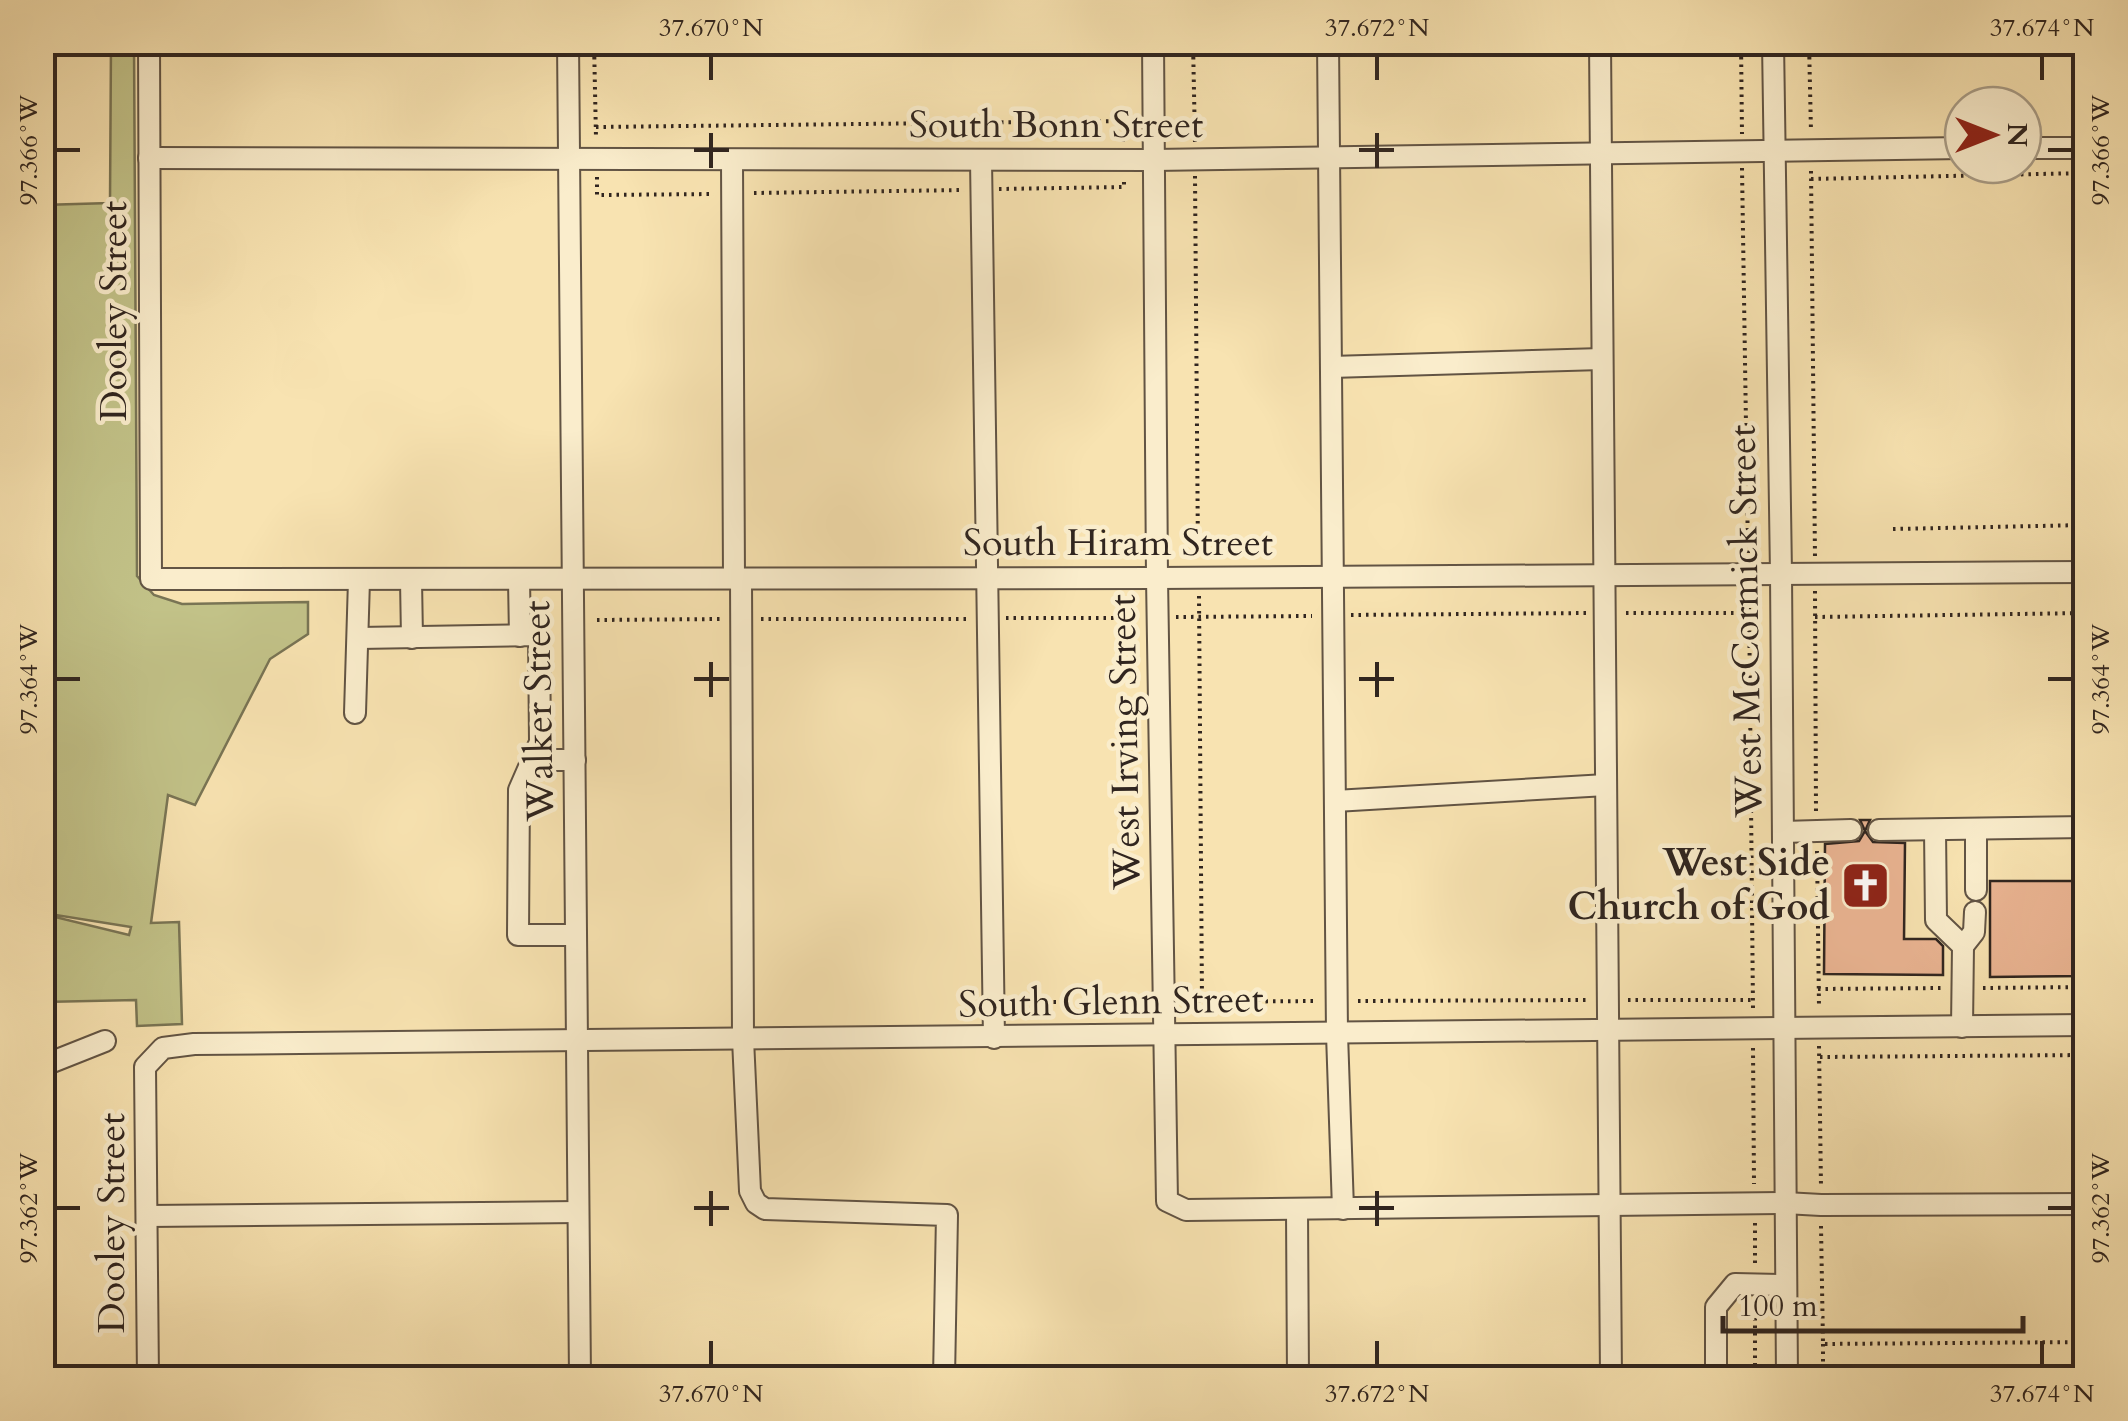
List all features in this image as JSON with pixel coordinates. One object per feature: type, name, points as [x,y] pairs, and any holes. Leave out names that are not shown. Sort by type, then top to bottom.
[{"type":"street","name":"Dooley Street","points":[[149,42],[151,579]]},
{"type":"street","name":"Walker Street","points":[[568,42],[580,1378]]},
{"type":"street","name":"West Irving Street","points":[[1154,42],[1157,578],[1167,1200],[1186,1210],[1297,1210]]},
{"type":"street","points":[[1328,42],[1336,1034],[1343,1209]]},
{"type":"street","points":[[1600,42],[1611,1378]]},
{"type":"street","name":"West McCormick Street","points":[[1772,42],[1782,574],[1787,1378]]},
{"type":"street","name":"South Bonn Street","points":[[149,158],[1195,160],[1943,148]]},
{"type":"street","points":[[2043,148],[2086,148]]},
{"type":"street","points":[[981,160],[994,1038]]},
{"type":"street","points":[[732,161],[744,1040],[750,1191],[756,1204],[766,1209],[947,1214],[944,1378]]},
{"type":"street","points":[[1331,367],[1602,359]]},
{"type":"street","name":"South Hiram Street","points":[[151,579],[986,579],[2086,572]]},
{"type":"street","points":[[354,712],[358,580]]},
{"type":"street","points":[[412,580],[412,638]]},
{"type":"street","points":[[519,580],[520,636]]},
{"type":"street","points":[[359,638],[539,635],[540,742],[519,790],[518,935],[576,935]]},
{"type":"street","points":[[534,760],[575,760]]},
{"type":"street","points":[[1334,801],[1606,785]]},
{"type":"street","points":[[1879,830],[2086,828]]},
{"type":"street","points":[[1783,832],[1851,830]]},
{"type":"street","points":[[1935,830],[1936,920],[1964,946]]},
{"type":"street","points":[[1976,830],[1976,890]]},
{"type":"street","points":[[1962,1027],[1964,946],[1974,932],[1976,912]]},
{"type":"street","name":"South Glenn Street","points":[[145,1067],[162,1048],[194,1044],[2086,1025]]},
{"type":"street","points":[[42,1066],[105,1041]]},
{"type":"street","name":"Dooley Street","points":[[145,1067],[148,1378]]},
{"type":"street","points":[[1298,1378],[1297,1210],[1754,1203],[2086,1204]]},
{"type":"street","points":[[147,1216],[578,1212]]},
{"type":"street","points":[[1716,1378],[1716,1307],[1735,1284],[1786,1286]]},
{"type":"path","points":[[594,42],[596,127]]},
{"type":"path","points":[[1193,42],[1202,1002]]},
{"type":"path","points":[[1741,42],[1756,1378]]},
{"type":"path","points":[[1809,42],[1823,1378]]},
{"type":"path","points":[[1811,179],[2086,173]]},
{"type":"path","points":[[1893,529],[2086,525]]},
{"type":"path","points":[[1815,616],[2086,613]]},
{"type":"path","points":[[1016,1002],[1753,1000]]},
{"type":"path","points":[[1819,1057],[2086,1055]]},
{"type":"path","points":[[1823,1344],[2086,1342]]},
{"type":"green space","points":[[111,43],[134,43],[137,576],[154,595],[182,604],[308,602],[308,634],[270,659],[195,805],[168,795],[151,923],[179,922],[182,1024],[137,1026],[136,1000],[43,1002],[43,914],[129,935],[131,927],[43,913],[42,205],[110,203]]},
{"type":"building","name":"West Side Church of God","points":[[1865,831],[1873,842],[1905,843],[1904,939],[1936,939],[1943,946],[1943,975],[1824,974],[1825,844],[1859,841]]},
{"type":"building","points":[[1990,881],[2084,881],[2086,976],[1990,977]]},
{"type":"place","name":"West Side Church of God","points":[[1865,885]]}]
